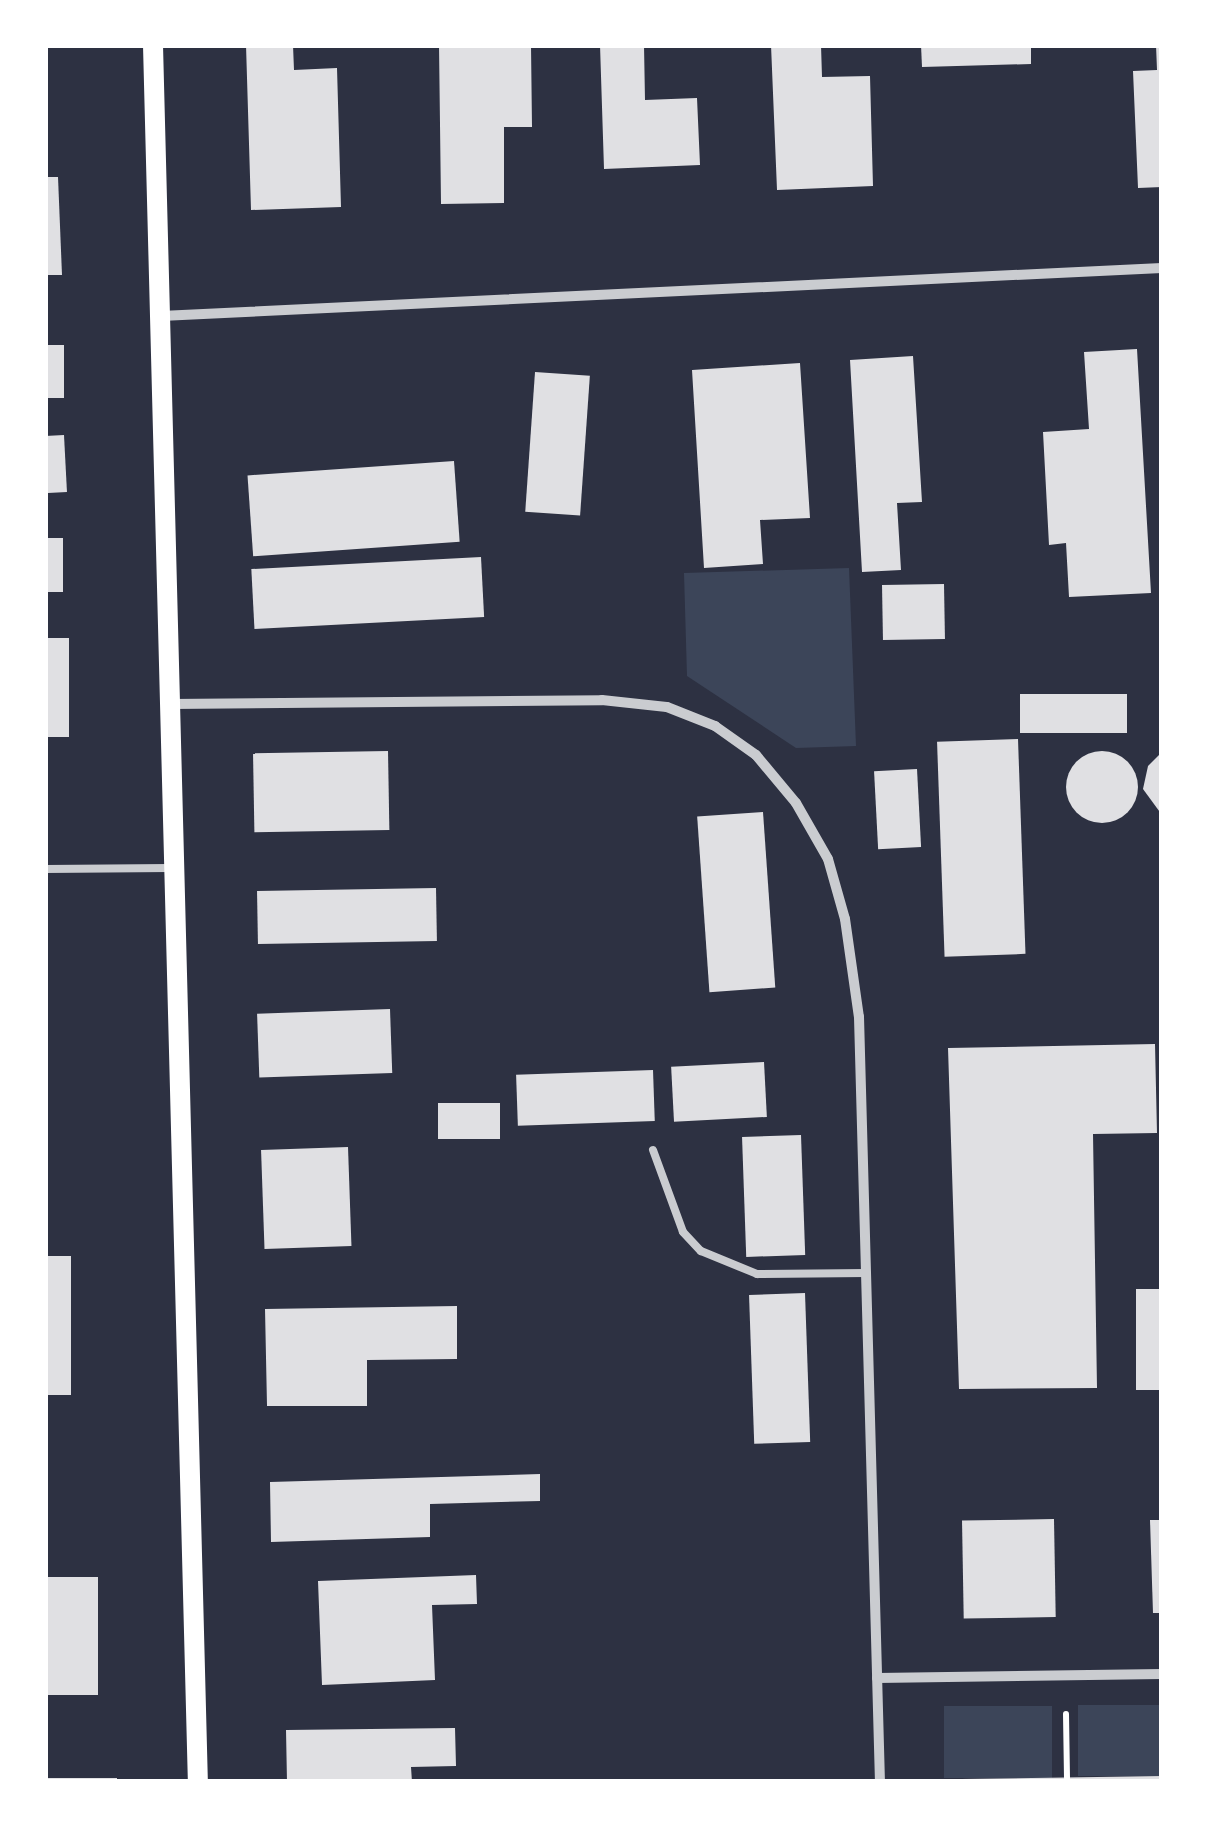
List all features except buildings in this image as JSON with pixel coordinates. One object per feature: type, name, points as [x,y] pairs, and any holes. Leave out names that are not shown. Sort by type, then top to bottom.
[{"type":"main road","points":[[152,45],[198,1782]]},
{"type":"street","points":[[161,316],[1162,268]]},
{"type":"street","points":[[171,704],[602,700],[666,707],[715,726],[756,755],[796,803],[828,860],[845,919],[859,1017],[880,1782]]},
{"type":"street","points":[[877,1678],[1162,1674]]},
{"type":"lane","points":[[45,869],[174,868]]},
{"type":"lane","points":[[653,1150],[683,1232],[701,1251],[757,1274],[866,1273]]},
{"type":"path","points":[[1065,1675],[1066,1778]]},
{"type":"shaded area","points":[[849,568],[856,746],[796,748],[687,676],[684,573]]},
{"type":"shaded area","points":[[1078,1705],[1162,1705],[1162,1776],[1078,1776]]},
{"type":"shaded area","points":[[944,1706],[1052,1706],[1052,1778],[944,1778]]}]
